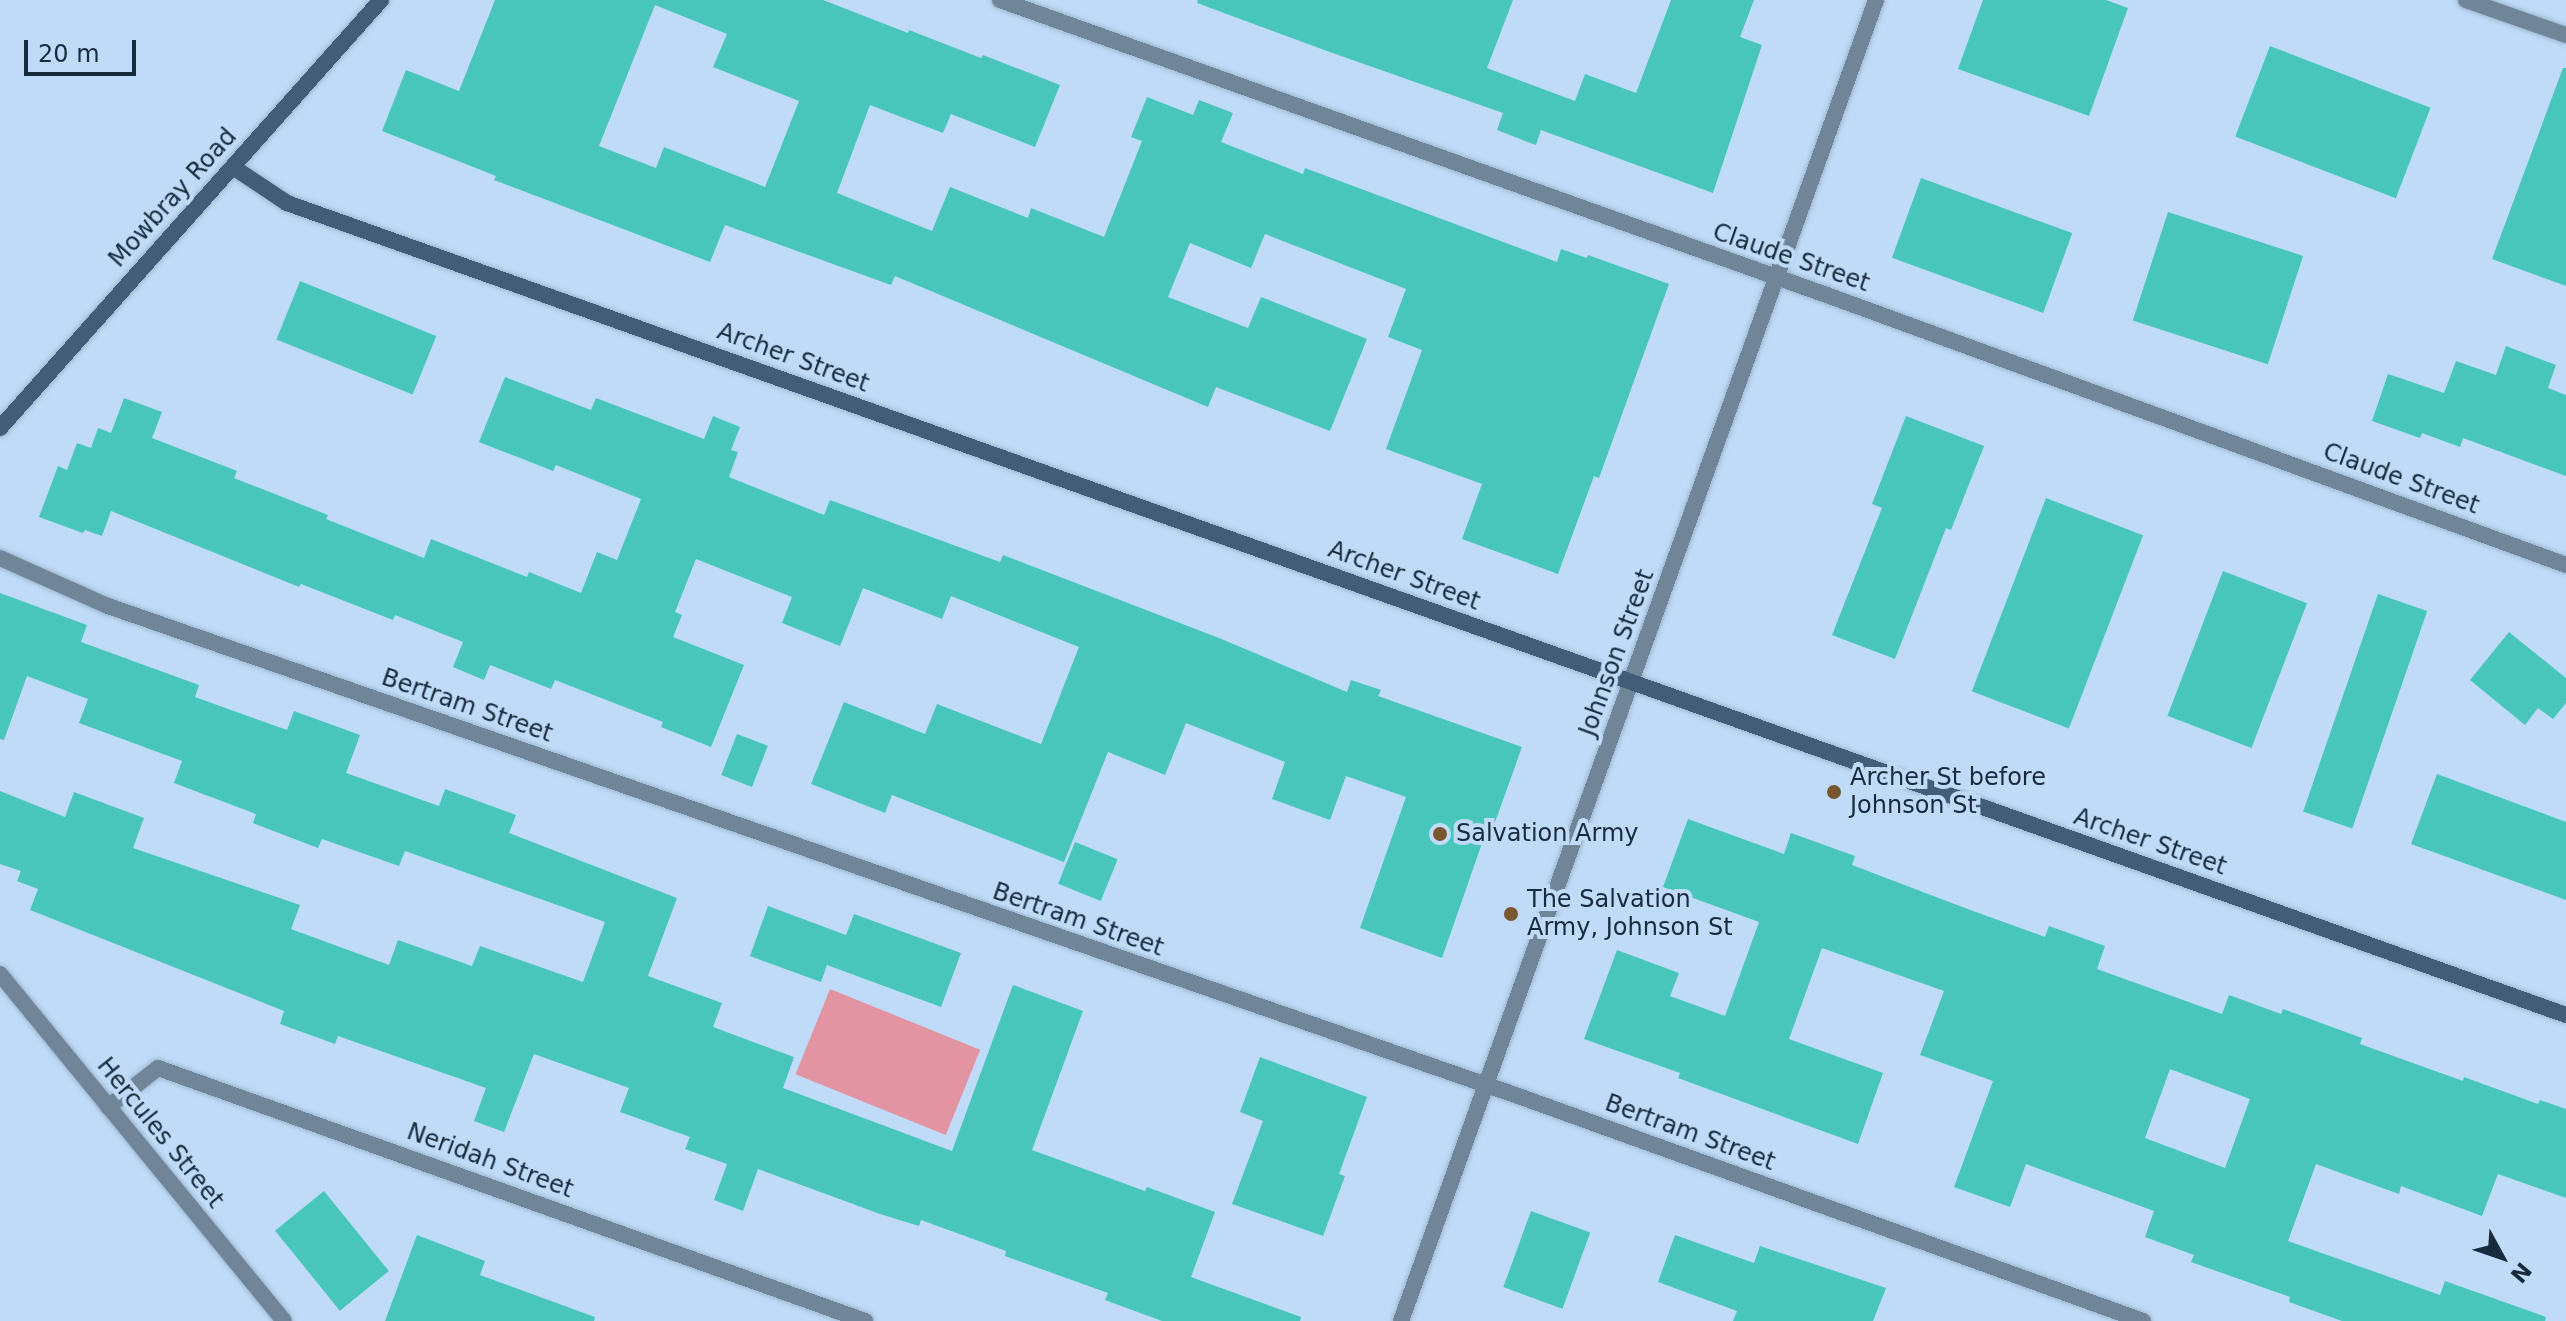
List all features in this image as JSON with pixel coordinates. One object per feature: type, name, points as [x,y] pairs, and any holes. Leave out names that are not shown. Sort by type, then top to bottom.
[{"type":"main road","name":"Mowbray Road","points":[[0,428],[381,0]]},
{"type":"main road","name":"Archer Street","points":[[233,167],[287,203],[2566,1015]]},
{"type":"street","name":"Claude Street","points":[[1000,0],[1776,277],[2566,565]]},
{"type":"street","name":"Johnson Street","points":[[1401,1321],[1876,0]]},
{"type":"street","points":[[2466,0],[2566,35]]},
{"type":"street","name":"Bertram Street","points":[[0,558],[108,606],[1486,1087],[2143,1321]]},
{"type":"street","name":"Hercules Street","points":[[0,974],[284,1321]]},
{"type":"street","name":"Neridah Street","points":[[108,1107],[158,1068],[865,1321]]},
{"type":"shaded area","points":[[830,989],[980,1050],[946,1135],[796,1074]]},
{"type":"building","points":[[495,0],[823,0],[1060,85],[1035,147],[951,114],[943,133],[870,105],[837,193],[932,231],[950,187],[1028,218],[1031,208],[1104,237],[1142,141],[1131,137],[1147,97],[1193,115],[1199,100],[1233,113],[1221,142],[1303,174],[1305,168],[1557,262],[1561,249],[1587,258],[1588,255],[1669,284],[1599,478],[1594,476],[1558,574],[1462,539],[1482,484],[1386,449],[1422,350],[1388,337],[1406,289],[1265,234],[1251,268],[1190,243],[1168,297],[1248,328],[1261,297],[1367,339],[1330,431],[1216,387],[1208,407],[895,276],[891,285],[725,225],[710,262],[494,180],[496,176],[382,131],[406,70],[459,91]],"holes":[[[655,5],[727,34],[713,67],[799,101],[765,187],[664,147],[656,168],[599,146]]]},
{"type":"building","points":[[1198,0],[1513,0],[1487,68],[1575,101],[1585,74],[1636,93],[1671,0],[1754,0],[1740,37],[1762,45],[1713,193],[1541,130],[1536,145],[1497,130],[1503,113],[1197,3]]},
{"type":"building","points":[[1983,0],[2106,0],[2128,8],[2089,116],[1958,69]]},
{"type":"building","points":[[2270,46],[2431,108],[2396,198],[2235,137]]},
{"type":"building","points":[[2563,68],[2566,68],[2566,286],[2492,259]]},
{"type":"building","points":[[1921,178],[2072,233],[2043,313],[1892,258]]},
{"type":"building","points":[[2168,212],[2303,256],[2268,364],[2133,320]]},
{"type":"building","points":[[300,281],[436,336],[413,394],[276,339]]},
{"type":"building","points":[[2506,346],[2556,365],[2548,388],[2566,395],[2566,476],[2463,438],[2460,447],[2422,433],[2420,438],[2372,421],[2388,374],[2444,393],[2456,361],[2496,375]]},
{"type":"building","points":[[505,377],[591,410],[596,398],[704,439],[713,416],[740,427],[731,450],[738,452],[729,477],[824,515],[830,500],[1000,562],[1003,555],[1219,638],[1347,692],[1351,680],[1381,690],[1378,696],[1522,747],[1493,828],[1488,826],[1442,958],[1360,928],[1406,797],[1346,776],[1330,820],[1272,799],[1285,762],[1186,723],[1165,775],[1108,752],[1064,862],[892,795],[885,813],[811,784],[844,702],[925,734],[937,704],[1041,744],[1079,647],[951,596],[942,619],[863,588],[840,646],[782,623],[792,597],[696,559],[675,612],[682,615],[673,637],[744,665],[711,747],[661,727],[663,722],[555,680],[551,689],[490,665],[484,680],[453,667],[463,642],[395,615],[393,620],[301,584],[299,587],[111,511],[102,536],[85,530],[83,533],[39,517],[58,466],[67,470],[77,443],[91,448],[98,428],[111,433],[124,398],[162,412],[152,438],[237,471],[234,478],[328,515],[326,519],[424,558],[431,539],[527,577],[529,572],[581,593],[597,552],[617,560],[641,499],[556,465],[553,471],[479,442]]},
{"type":"building","points":[[1906,416],[1984,446],[1951,530],[1946,528],[1895,659],[1832,635],[1882,508],[1872,504]]},
{"type":"building","points":[[2046,498],[2143,535],[2069,729],[1972,691]]},
{"type":"building","points":[[2223,571],[2307,603],[2251,748],[2167,716]]},
{"type":"building","points":[[0,593],[87,625],[81,642],[199,685],[195,697],[287,730],[294,711],[360,735],[346,773],[439,806],[445,789],[516,815],[509,833],[677,898],[648,976],[722,1003],[713,1027],[794,1057],[783,1088],[952,1151],[1013,985],[1083,1011],[1032,1150],[1145,1191],[1147,1187],[1215,1212],[1191,1277],[1301,1317],[1300,1321],[1162,1321],[1105,1300],[1108,1293],[1005,1256],[1006,1251],[921,1220],[919,1226],[880,1214],[758,1169],[743,1211],[714,1200],[727,1164],[685,1149],[690,1137],[620,1112],[629,1088],[534,1054],[504,1132],[474,1121],[486,1088],[338,1036],[335,1044],[280,1024],[284,1011],[30,910],[38,889],[17,881],[21,871],[0,864],[0,791],[65,817],[74,792],[144,818],[133,848],[300,905],[291,929],[389,965],[398,940],[472,966],[480,946],[583,982],[605,922],[405,851],[399,866],[322,839],[318,848],[253,823],[256,814],[174,783],[182,761],[79,723],[88,699],[27,676],[4,740],[0,739]]},
{"type":"building","points":[[2378,594],[2427,611],[2352,828],[2303,811]]},
{"type":"building","points":[[2509,632],[2566,678],[2566,703],[2553,719],[2538,708],[2525,725],[2470,680]]},
{"type":"building","points":[[737,734],[768,746],[752,787],[721,775]]},
{"type":"building","points":[[2437,774],[2566,822],[2566,900],[2411,844]]},
{"type":"building","points":[[1688,819],[1784,854],[1791,833],[1855,856],[1852,865],[2045,937],[2049,926],[2105,946],[2097,969],[2222,1014],[2229,995],[2281,1014],[2283,1009],[2362,1038],[2360,1044],[2463,1081],[2464,1077],[2538,1104],[2540,1100],[2566,1109],[2566,1198],[2498,1174],[2482,1216],[2401,1186],[2399,1194],[2316,1164],[2288,1241],[2440,1295],[2445,1281],[2546,1317],[2545,1321],[2342,1321],[2289,1302],[2290,1297],[2191,1262],[2194,1255],[2145,1237],[2154,1211],[2026,1164],[2010,1207],[1954,1187],[1993,1081],[1920,1055],[1944,991],[1822,948],[1789,1039],[1883,1073],[1858,1144],[1678,1078],[1680,1073],[1584,1039],[1617,950],[1679,973],[1670,996],[1725,1016],[1759,922],[1663,887]],"holes":[[[2170,1069],[2250,1099],[2225,1168],[2145,1138]]]},
{"type":"building","points":[[1075,842],[1118,859],[1101,901],[1058,884]]},
{"type":"building","points":[[768,906],[846,935],[854,914],[961,953],[941,1007],[827,965],[821,982],[750,956]]},
{"type":"building","points":[[1260,1057],[1367,1097],[1339,1174],[1345,1176],[1323,1236],[1232,1204],[1263,1121],[1240,1112]]},
{"type":"building","points":[[324,1191],[389,1271],[340,1311],[275,1231]]},
{"type":"building","points":[[1531,1211],[1590,1233],[1562,1309],[1503,1287]]},
{"type":"building","points":[[417,1235],[485,1261],[480,1275],[595,1317],[594,1321],[385,1321]]},
{"type":"building","points":[[1675,1235],[1754,1263],[1760,1246],[1886,1288],[1873,1321],[1733,1321],[1737,1311],[1658,1282]]},
{"type":"place","name":"Archer St before Johnson St","points":[[1834,792]]},
{"type":"place","name":"Salvation Army","points":[[1440,834]]},
{"type":"place","name":"The Salvation Army, Johnson St","points":[[1511,914]]}]
